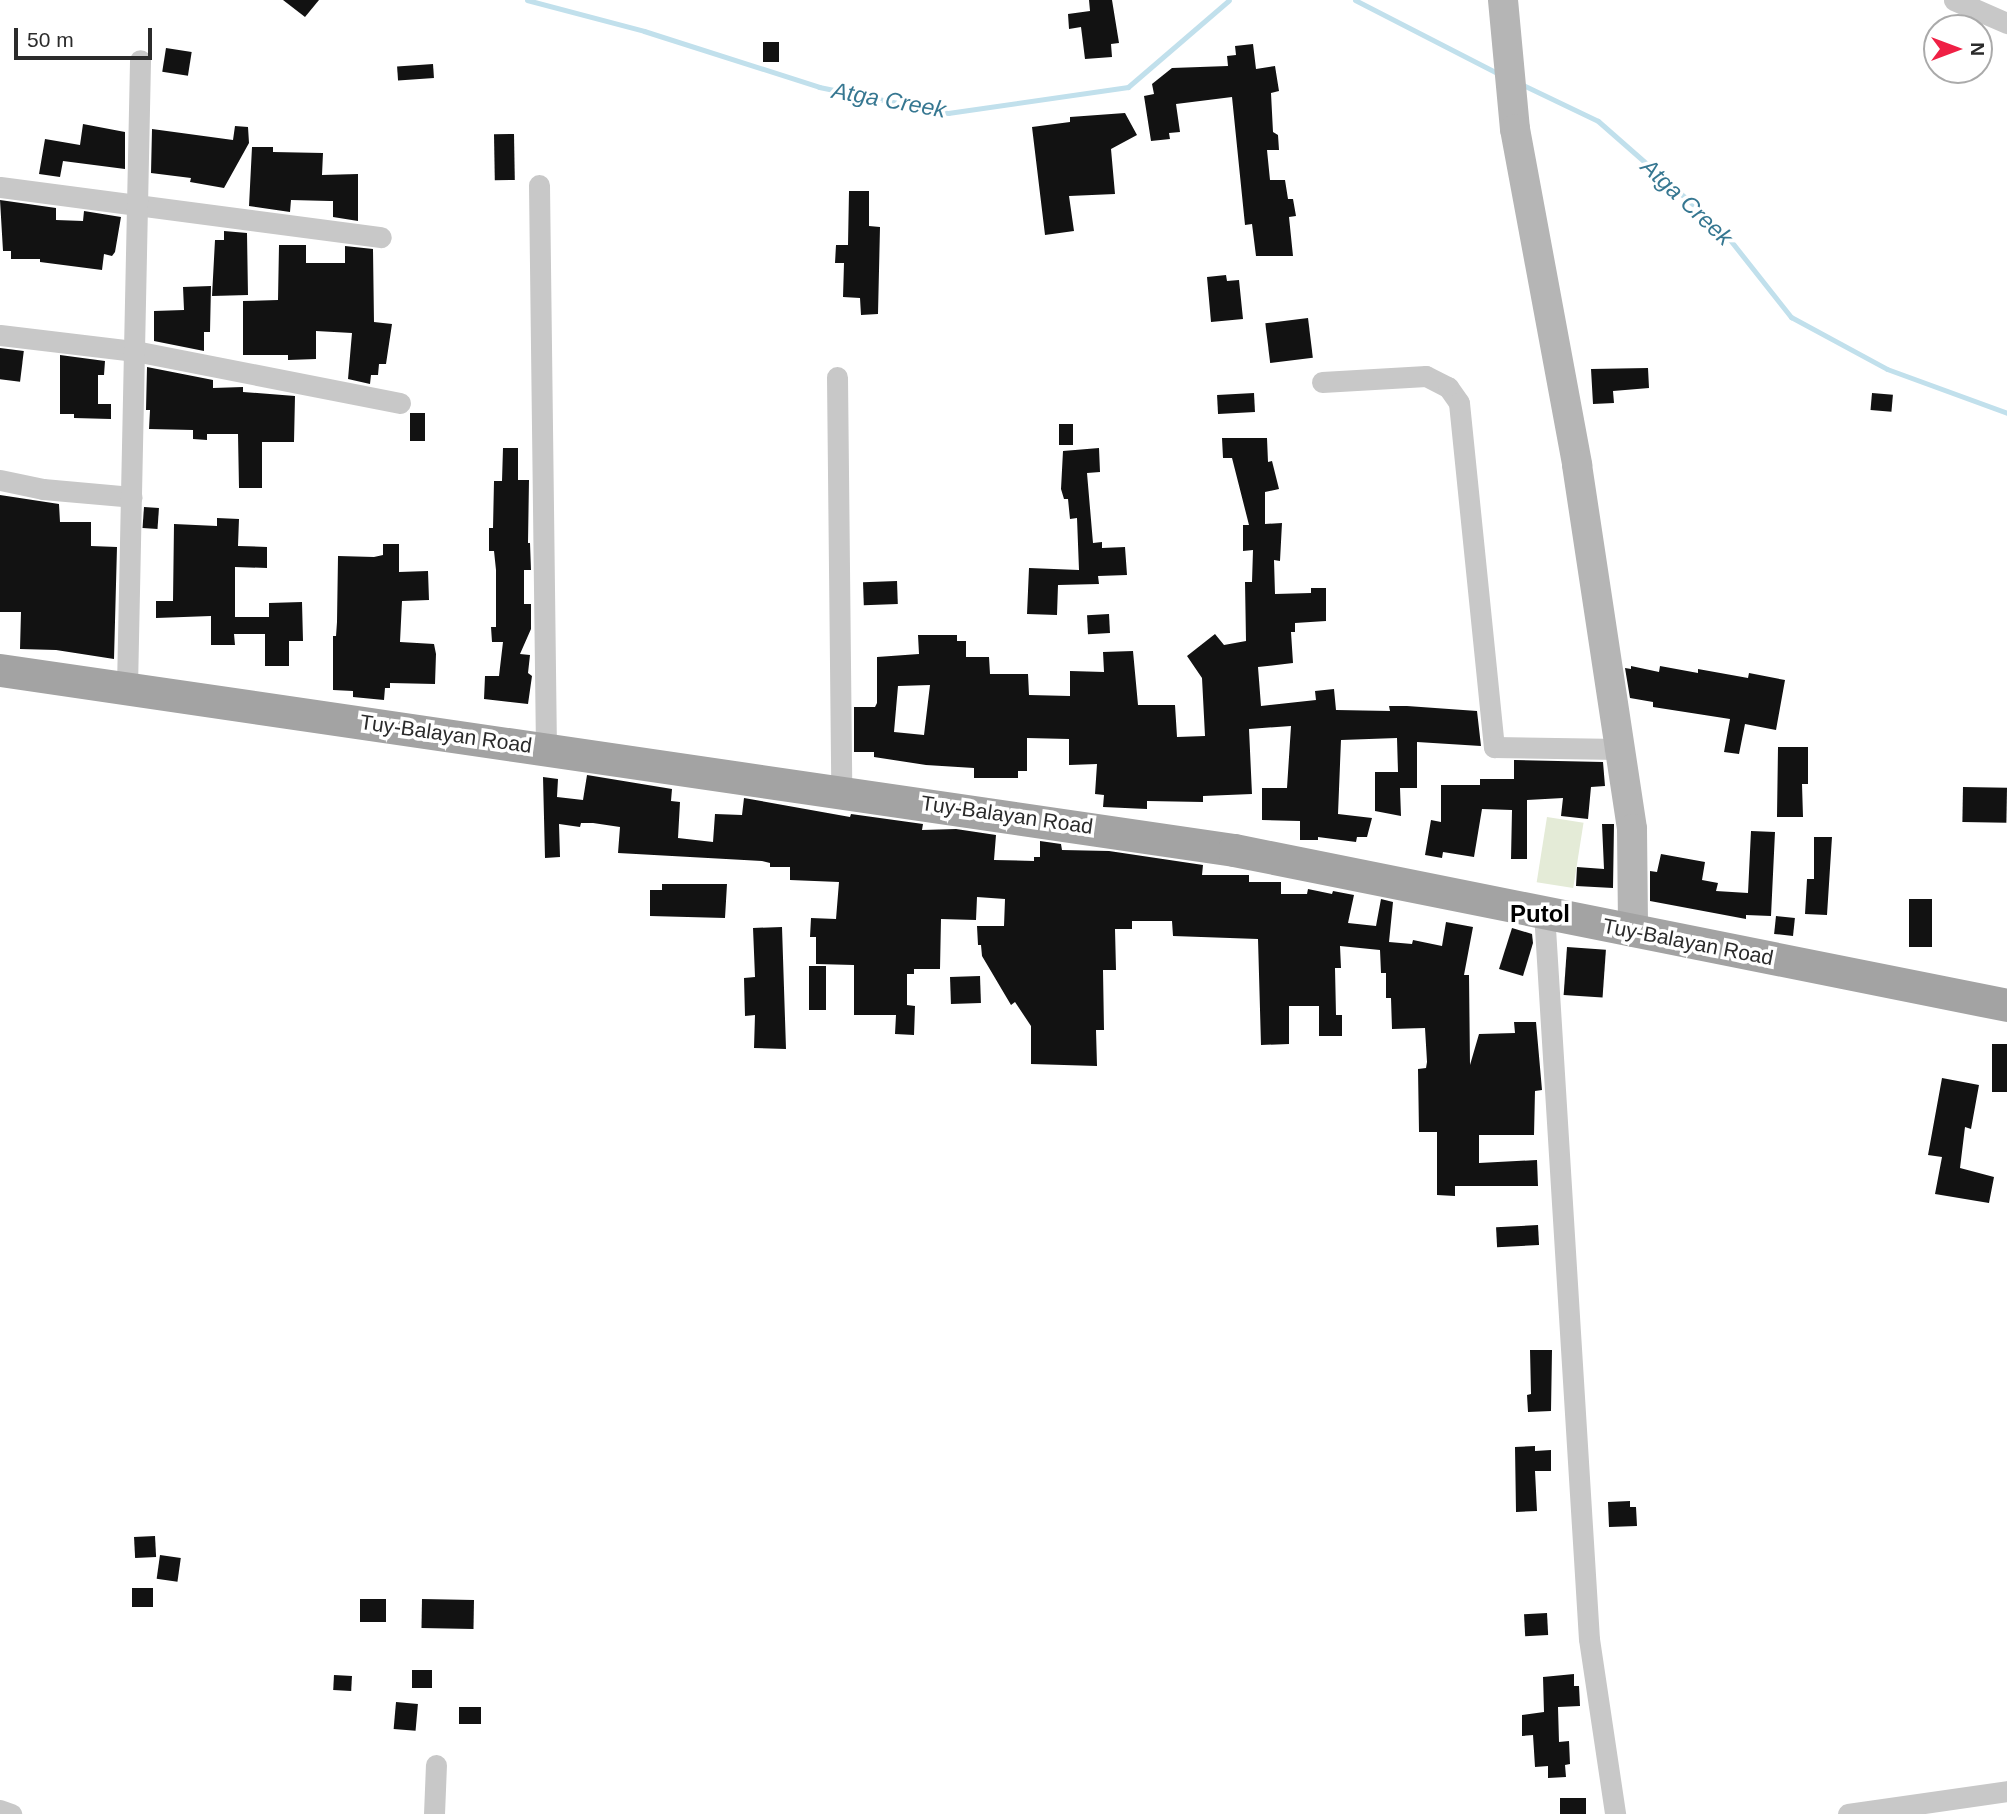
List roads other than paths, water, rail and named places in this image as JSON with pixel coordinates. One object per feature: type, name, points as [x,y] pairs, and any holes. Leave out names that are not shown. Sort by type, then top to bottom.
[{"type":"main road","name":"Tuy-Balayan Road","points":[[0,670],[1234,850],[2007,1005]]},
{"type":"street","points":[[1503,0],[1515,130],[1577,465],[1632,829],[1633,932]]},
{"type":"street","points":[[1954,0],[2007,23]]},
{"type":"street","points":[[127,687],[140,60]]},
{"type":"street","points":[[539,185],[546,748]]},
{"type":"street","points":[[0,187],[381,237]]},
{"type":"street","points":[[0,335],[135,351],[400,403]]},
{"type":"street","points":[[1322,382],[1426,376],[1448,387],[1459,403],[1494,747],[1620,749]]},
{"type":"street","points":[[836,377],[841,791]]},
{"type":"street","points":[[0,480],[43,488],[132,496]]},
{"type":"street","points":[[1544,912],[1589,1639],[1615,1814]]},
{"type":"street","points":[[434,1814],[436,1765]]},
{"type":"street","points":[[1848,1814],[2007,1791]]},
{"type":"street","points":[[0,1810],[10,1814]]},
{"type":"waterway","name":"Atga Creek","points":[[527,0],[644,31],[819,87],[948,113],[1128,87],[1229,0]]},
{"type":"waterway","name":"Atga Creek","points":[[1355,0],[1499,74]]},
{"type":"waterway","name":"Atga Creek","points":[[1521,84],[1598,121],[1723,231],[1791,317],[1887,369],[2007,413]]},
{"type":"district","name":"Putol","points":[[1540,914]]}]
